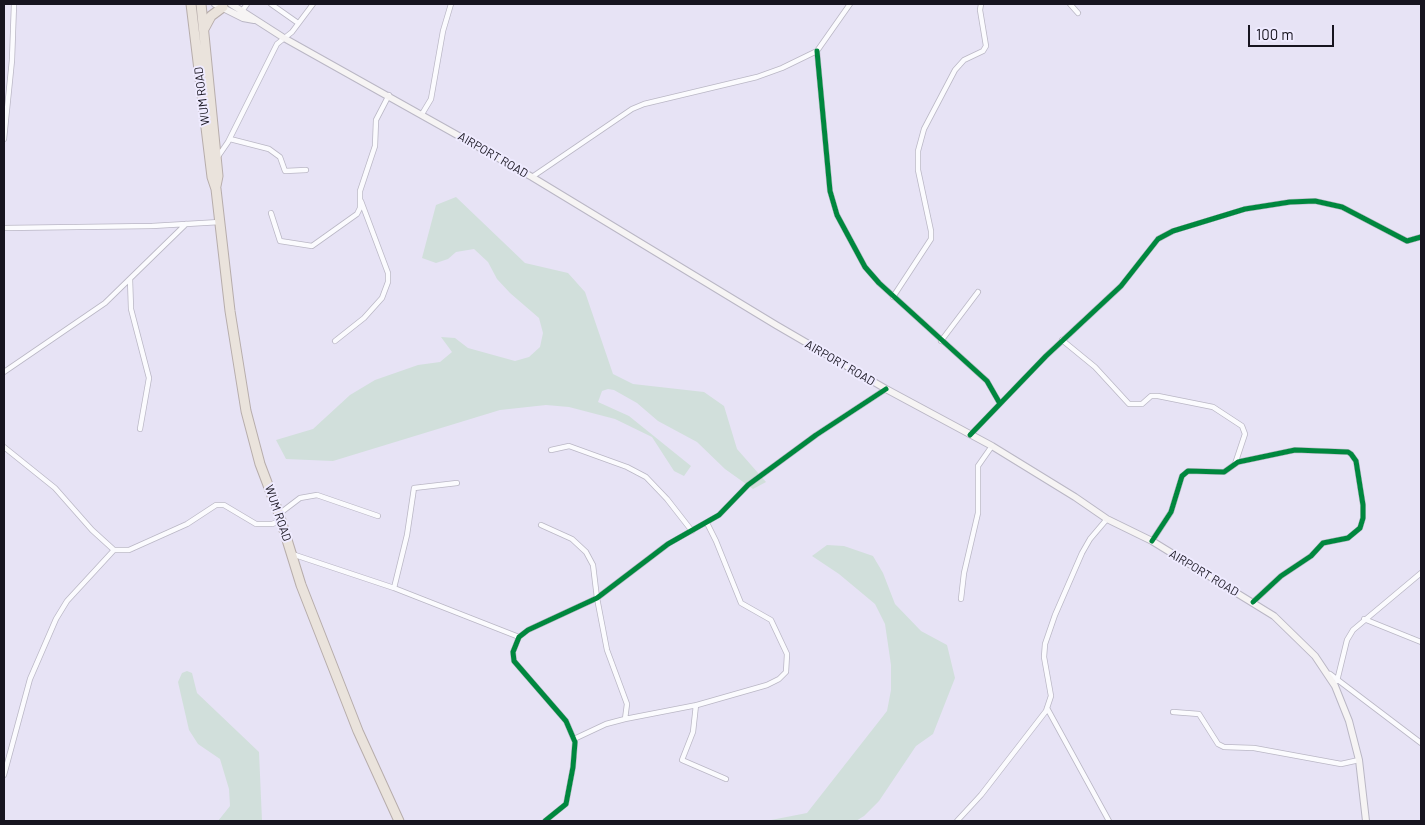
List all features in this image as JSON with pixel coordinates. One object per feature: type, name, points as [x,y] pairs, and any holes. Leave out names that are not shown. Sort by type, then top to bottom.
[{"type":"highway","name":"WUM ROAD","points":[[192,4],[212,176],[216,188],[230,311],[246,411],[260,464],[345,700],[399,821]]},
{"type":"highway","name":"WUM ROAD","points":[[201,4],[218,176],[216,188]]},
{"type":"highway","points":[[204,29],[212,16],[223,5]]},
{"type":"main road","name":"AIRPORT ROAD","points":[[223,5],[242,11],[284,38],[422,114],[776,325],[886,389],[992,446],[1076,497],[1107,519],[1152,541],[1196,570],[1274,616],[1292,632],[1325,670],[1349,721],[1359,760],[1366,821]]},
{"type":"main road","name":"AIRPORT ROAD","points":[[223,5],[243,18],[258,21]]},
{"type":"street","points":[[4,139],[12,60],[14,4]]},
{"type":"street","points":[[242,11],[247,4]]},
{"type":"street","points":[[272,4],[298,23]]},
{"type":"street","points":[[216,159],[229,141],[278,44],[313,4]]},
{"type":"street","points":[[422,114],[431,99],[442,31],[451,4]]},
{"type":"street","points":[[532,178],[638,107],[757,77],[782,68],[817,51],[850,4]]},
{"type":"street","points":[[893,297],[931,239],[932,231],[918,170],[918,151],[924,130],[955,70],[964,60],[983,51],[986,46],[980,10],[981,4]]},
{"type":"street","points":[[1070,4],[1078,13]]},
{"type":"street","points":[[817,51],[830,191],[837,215],[865,266],[893,297],[987,381],[999,402]]},
{"type":"street","points":[[271,213],[280,241],[314,245],[357,214],[360,208],[359,196],[375,146],[376,120],[389,95]]},
{"type":"street","points":[[214,142],[229,141],[269,149],[280,158],[285,170],[306,170]]},
{"type":"street","points":[[335,341],[364,318],[382,298],[388,282],[388,273],[359,196]]},
{"type":"street","points":[[970,435],[999,402],[1062,340],[1121,286],[1158,239],[1173,231],[1227,214],[1290,202],[1329,203],[1342,206],[1397,237],[1408,241],[1421,237]]},
{"type":"street","points":[[4,228],[220,222]]},
{"type":"street","points":[[4,372],[105,303],[186,224]]},
{"type":"street","points":[[130,280],[131,308],[149,378],[140,429]]},
{"type":"street","points":[[941,341],[978,292]]},
{"type":"street","points":[[1062,340],[1095,367],[1129,404],[1142,404],[1151,396],[1158,396],[1213,407],[1242,426],[1245,434],[1235,464]]},
{"type":"street","points":[[545,821],[566,804],[573,767],[574,739],[566,721],[514,661],[513,652],[519,637],[528,630],[597,598],[668,544],[719,515],[748,485],[816,435],[886,389]]},
{"type":"street","points":[[550,450],[569,446],[627,467],[646,477],[667,499],[692,531]]},
{"type":"street","points":[[961,599],[964,573],[978,513],[978,466],[992,446]]},
{"type":"street","points":[[4,447],[54,488],[92,530],[114,550],[121,551],[137,546],[193,521],[216,505],[224,505],[256,524],[272,524],[300,498],[317,495],[378,516]]},
{"type":"street","points":[[1152,541],[1171,512],[1184,473],[1194,470],[1224,472],[1235,464],[1295,450],[1348,452],[1356,461],[1363,505],[1362,524],[1348,538],[1323,543],[1311,556],[1281,576],[1253,602]]},
{"type":"street","points":[[394,588],[407,535],[414,488],[457,483]]},
{"type":"street","points":[[957,821],[1000,772],[1047,708],[1051,696],[1044,657],[1045,644],[1055,615],[1082,553],[1090,539],[1107,519]]},
{"type":"street","points":[[574,739],[606,724],[696,705],[768,685],[783,676],[788,662],[787,654],[771,620],[741,603],[707,523]]},
{"type":"street","points":[[541,525],[572,539],[586,552],[596,573],[597,598],[607,650],[627,704],[625,719]]},
{"type":"street","points":[[4,775],[30,679],[56,619],[68,601],[114,550]]},
{"type":"street","points":[[291,554],[394,588],[519,637]]},
{"type":"street","points":[[1337,681],[1347,640],[1364,619],[1420,574]]},
{"type":"street","points":[[1364,619],[1421,642]]},
{"type":"street","points":[[1325,670],[1337,681],[1361,695],[1421,743]]},
{"type":"street","points":[[696,705],[693,732],[682,760],[726,779]]},
{"type":"street","points":[[1047,708],[1109,821]]},
{"type":"street","points":[[1173,712],[1199,714],[1218,744],[1224,747],[1254,748],[1341,764],[1359,760]]},
{"type":"shaded area","points":[[456,197],[525,263],[568,273],[585,292],[613,374],[633,384],[704,392],[724,406],[737,449],[766,482],[753,489],[725,469],[697,442],[658,421],[637,403],[614,390],[608,389],[602,391],[598,402],[629,416],[691,466],[684,476],[674,471],[652,437],[615,419],[569,407],[546,405],[500,410],[333,461],[286,459],[276,440],[313,429],[350,395],[375,380],[418,365],[440,362],[452,352],[441,337],[455,338],[468,348],[515,361],[529,357],[540,347],[543,333],[539,318],[510,293],[497,279],[488,262],[474,249],[456,252],[448,259],[436,263],[422,258],[436,205]]},
{"type":"shaded area","points":[[827,545],[844,546],[873,556],[883,573],[895,604],[921,631],[947,645],[955,678],[933,734],[916,746],[879,801],[864,816],[856,821],[766,821],[807,813],[887,711],[891,690],[891,665],[885,624],[875,604],[839,574],[812,556]]},
{"type":"shaded area","points":[[187,671],[192,673],[197,693],[259,752],[262,821],[218,821],[230,806],[229,789],[220,759],[198,744],[189,730],[178,682],[182,673]]},
{"type":"cycle path","points":[[817,51],[830,191],[837,215],[865,267],[879,283],[987,381],[999,402]]},
{"type":"cycle path","points":[[970,435],[1046,356],[1121,286],[1158,239],[1173,231],[1245,209],[1290,202],[1315,201],[1342,207],[1407,241],[1421,237]]},
{"type":"cycle path","points":[[545,821],[566,804],[573,767],[575,742],[566,721],[514,661],[513,652],[519,637],[528,630],[597,598],[668,544],[719,515],[748,485],[816,435],[886,389]]},
{"type":"cycle path","points":[[1152,541],[1171,512],[1182,476],[1188,471],[1224,472],[1238,462],[1295,450],[1348,452],[1356,461],[1363,505],[1363,518],[1360,528],[1348,538],[1323,543],[1311,556],[1281,576],[1253,602]]}]
